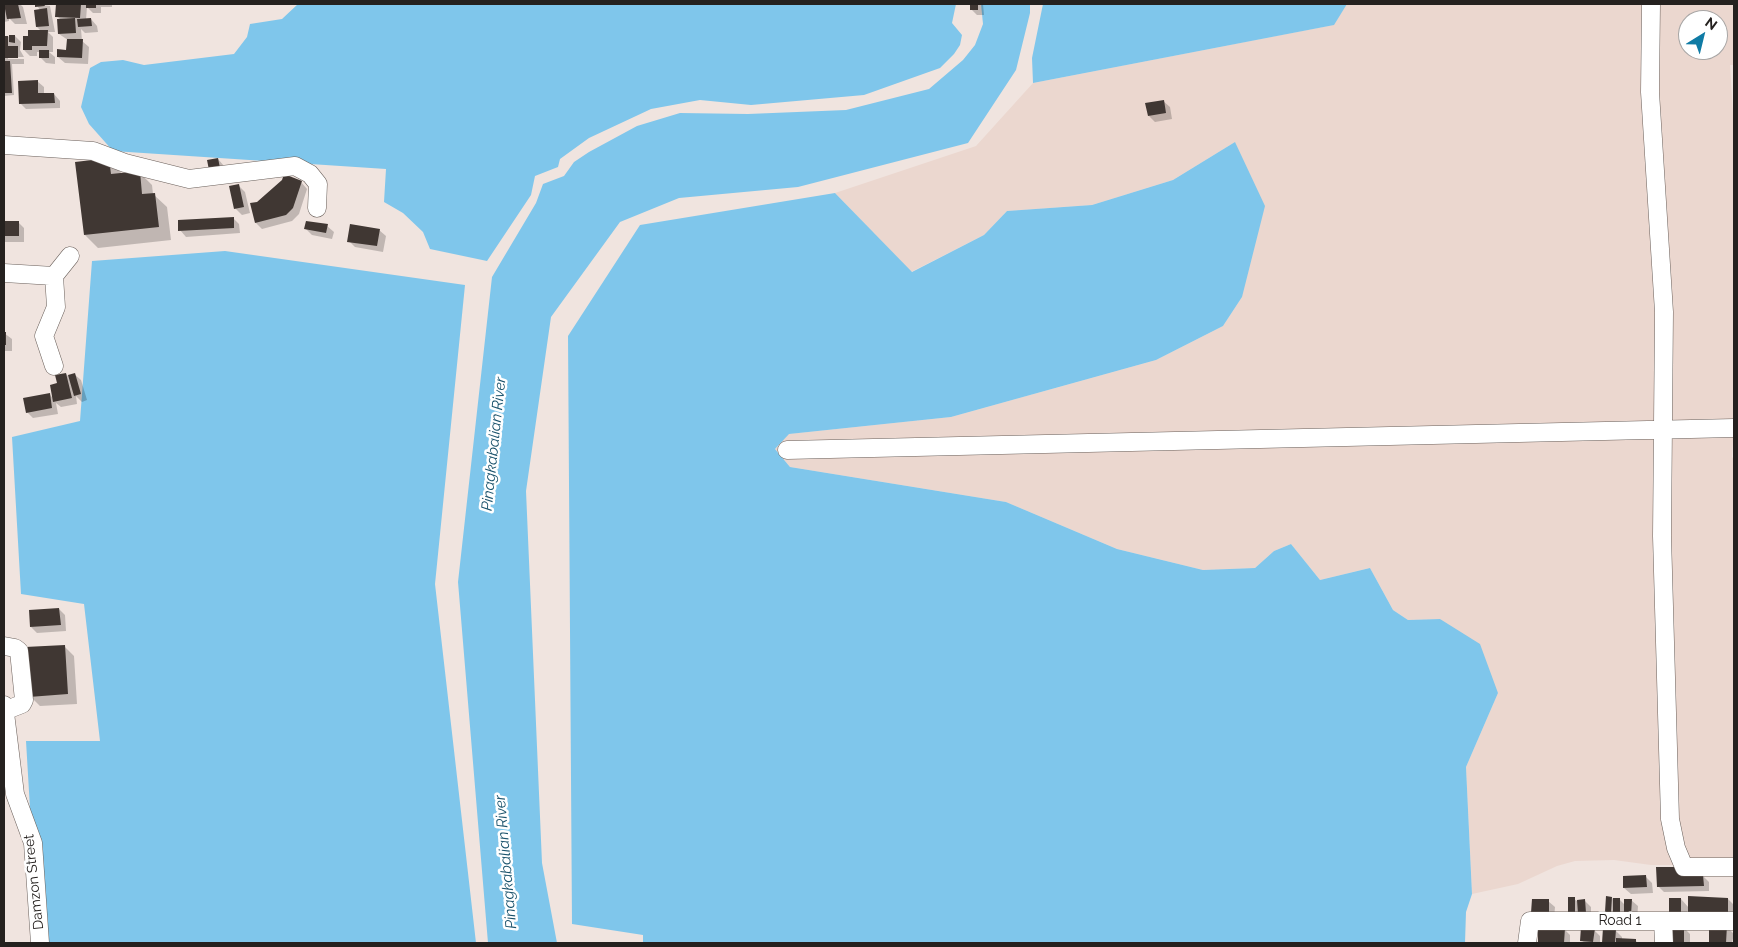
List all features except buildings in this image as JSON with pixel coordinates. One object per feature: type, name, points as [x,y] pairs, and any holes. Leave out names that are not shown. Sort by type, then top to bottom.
[{"type":"street","points":[[1651,4],[1652,58],[1650,92],[1664,312],[1662,536],[1670,819],[1676,848],[1684,867],[1734,867]]},
{"type":"street","points":[[4,145],[93,151],[125,164],[190,179],[294,166],[310,174],[318,184],[317,208]]},
{"type":"street","points":[[54,366],[44,341],[56,307],[54,276],[70,256]]},
{"type":"street","points":[[4,273],[54,276]]},
{"type":"street","points":[[788,450],[1662,428],[1734,428]]},
{"type":"street","points":[[4,646],[15,648],[19,651],[24,700],[22,704],[4,708]]},
{"type":"street","name":"Damzon Street","points":[[4,708],[15,794],[33,843],[40,943]]},
{"type":"street","name":"Road 1","points":[[1528,943],[1528,923],[1530,921],[1734,921]]},
{"type":"street","points":[[1664,921],[1664,943]]},
{"type":"shaded area","points":[[1347,4],[1734,4],[1734,65],[1730,65],[1734,131],[1734,422],[1732,457],[1734,459],[1734,865],[1651,865],[1614,860],[1575,861],[1557,866],[1518,884],[1472,894],[1466,767],[1498,693],[1440,619],[1408,620],[1393,610],[1370,568],[1320,580],[1291,544],[1274,551],[1255,568],[1203,570],[1117,549],[1006,502],[790,467],[775,449],[788,434],[951,417],[1156,360],[1223,326],[1242,297],[1235,142],[1173,180],[1092,205],[1007,211],[984,235],[911,272],[835,193],[976,146],[1033,83],[1333,25]]},
{"type":"water","points":[[298,4],[956,4],[952,23],[962,35],[960,45],[954,54],[940,68],[864,95],[751,105],[700,100],[651,109],[589,138],[560,159],[558,167],[535,176],[531,195],[487,261],[430,249],[423,232],[403,213],[384,202],[386,169],[113,151],[89,124],[81,107],[90,68],[101,62],[123,60],[144,65],[234,54],[247,37],[250,24],[282,19]]},
{"type":"water","name":"Pinagkabalian River","points":[[981,4],[1030,4],[1030,13],[1016,70],[968,143],[798,187],[679,198],[620,222],[551,317],[526,491],[542,863],[557,943],[488,943],[458,582],[492,277],[536,203],[543,184],[564,176],[574,162],[589,152],[637,126],[680,113],[748,114],[846,110],[929,89],[963,60],[975,45],[983,24]]},
{"type":"water","points":[[1043,4],[1347,4],[1334,25],[1033,83],[1032,58]]},
{"type":"water","points":[[1235,142],[1265,206],[1242,297],[1223,326],[1156,360],[951,417],[789,434],[775,449],[790,467],[1006,502],[1117,549],[1203,570],[1255,568],[1274,551],[1291,544],[1320,580],[1370,568],[1393,610],[1408,620],[1440,619],[1480,644],[1498,693],[1466,767],[1472,894],[1466,912],[1465,943],[643,943],[643,935],[572,924],[568,336],[640,225],[835,193],[912,272],[984,235],[1007,211],[1092,205],[1173,180]]},
{"type":"water","points":[[225,251],[465,285],[435,584],[476,943],[38,943],[26,741],[100,741],[84,604],[21,594],[12,437],[80,421],[92,261]]}]
